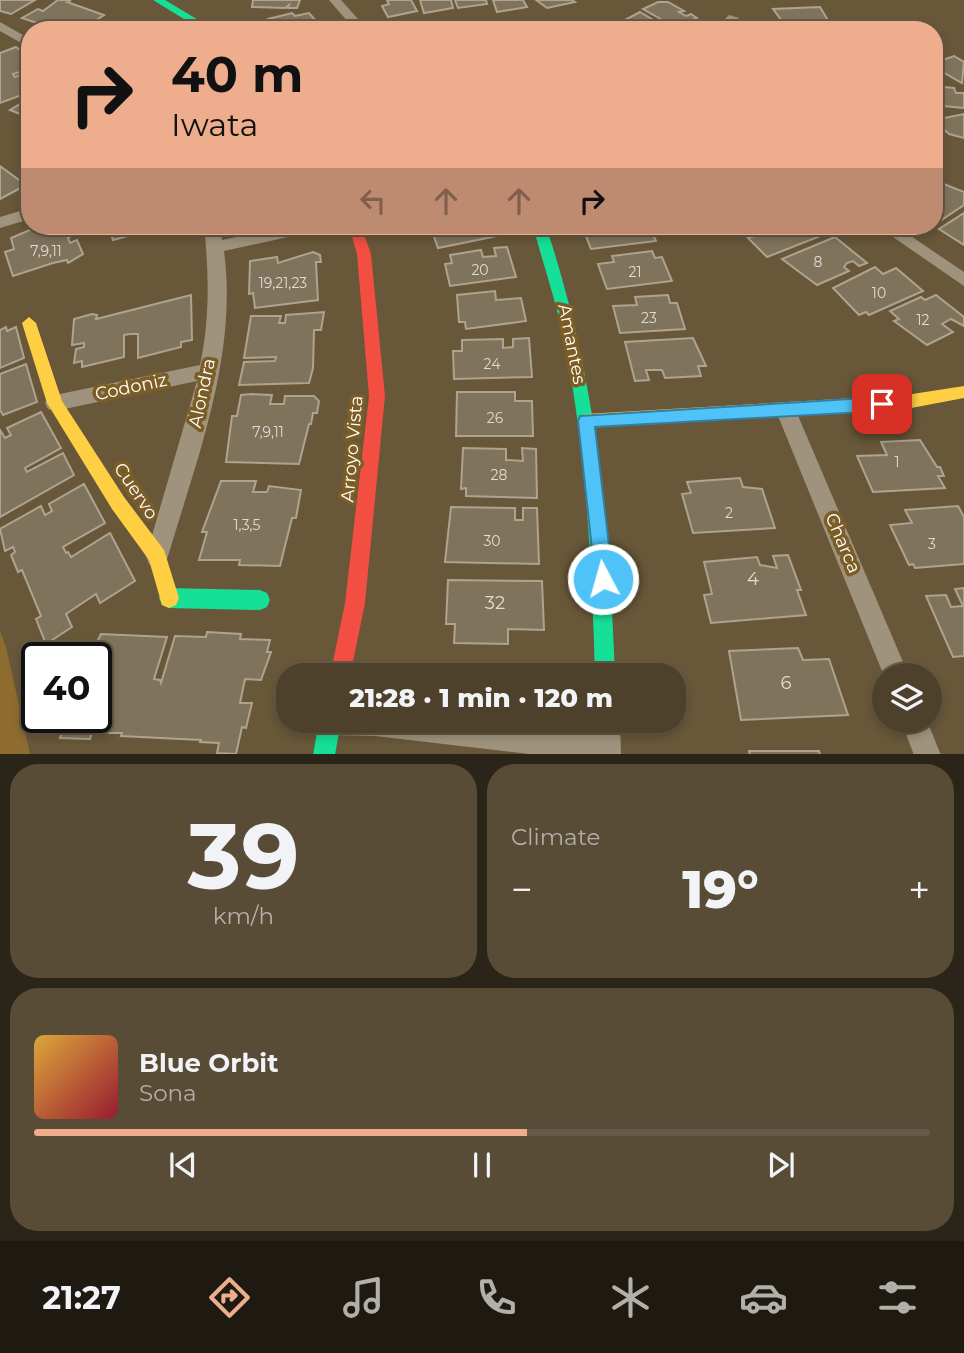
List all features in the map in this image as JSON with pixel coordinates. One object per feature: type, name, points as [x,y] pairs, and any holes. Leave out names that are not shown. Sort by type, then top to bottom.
[{"type":"street","points":[[158,0],[194,21]]},
{"type":"street","points":[[335,0],[354,21]]},
{"type":"street","points":[[730,21],[733,18]]},
{"type":"street","points":[[0,26],[21,39]]},
{"type":"street","points":[[0,223],[21,216]]},
{"type":"street","name":"Alondra","points":[[157,556],[208,372],[214,332],[216,247],[214,235]]},
{"type":"street","points":[[216,247],[273,235]]},
{"type":"street","name":"Arroyo Vista","points":[[343,663],[355,603],[377,396],[364,254],[358,235]]},
{"type":"street","name":"Amantes","points":[[542,235],[563,296],[586,421],[603,579],[606,663]]},
{"type":"street","points":[[898,235],[964,280]]},
{"type":"street","name":"Cuervo","points":[[29,323],[55,403],[118,503],[157,556],[166,598],[260,600]]},
{"type":"street","name":"Codoniz","points":[[55,403],[208,372]]},
{"type":"street","points":[[586,421],[906,402],[964,392]]},
{"type":"street","name":"Charca","points":[[786,411],[892,663]]},
{"type":"street","points":[[324,754],[328,733]]},
{"type":"street","points":[[455,733],[608,752],[607,733]]},
{"type":"street","points":[[920,733],[928,754]]},
{"type":"shaded area","points":[[0,631],[21,714],[21,733],[25,733],[30,754],[0,754]]},
{"type":"building","points":[[0,0],[35,0],[11,14],[0,11]]},
{"type":"building","points":[[58,0],[71,0],[67,2],[104,15],[95,21],[31,21],[22,18],[38,9],[43,11]]},
{"type":"building","points":[[253,0],[300,0],[297,8],[288,8],[289,5],[285,8],[252,7]]},
{"type":"building","points":[[387,0],[411,0],[417,11],[388,17],[382,6],[389,4]]},
{"type":"building","points":[[420,0],[451,0],[453,8],[424,13]]},
{"type":"building","points":[[455,0],[486,0],[487,4],[458,8]]},
{"type":"building","points":[[493,0],[523,0],[527,7],[497,12]]},
{"type":"building","points":[[536,0],[572,0],[575,2],[547,8]]},
{"type":"building","points":[[658,2],[668,2],[684,11],[679,12],[686,16],[691,14],[697,18],[690,21],[664,21],[643,9]]},
{"type":"building","points":[[820,7],[828,21],[782,21],[773,9]]},
{"type":"building","points":[[640,12],[655,21],[623,21]]},
{"type":"building","points":[[292,13],[295,16],[309,13],[316,21],[269,21],[268,19]]},
{"type":"building","points":[[16,47],[21,51],[21,72],[13,74],[15,77],[21,75],[21,95],[0,103],[0,53]]},
{"type":"building","points":[[954,56],[964,62],[962,83],[943,72],[943,60]]},
{"type":"building","points":[[943,87],[954,88],[956,93],[964,93],[964,108],[943,106]]},
{"type":"building","points":[[21,103],[21,114],[10,110]]},
{"type":"building","points":[[964,114],[964,138],[949,134],[943,128],[943,118]]},
{"type":"building","points":[[0,166],[21,181],[21,188],[0,199]]},
{"type":"building","points":[[943,184],[964,192],[964,205],[943,219]]},
{"type":"building","points":[[964,213],[964,245],[943,232],[943,226]]},
{"type":"building","points":[[21,234],[72,235],[68,238],[70,243],[77,240],[83,254],[68,263],[67,260],[53,263],[13,276],[5,252],[14,249],[11,238]]},
{"type":"building","points":[[111,235],[132,235],[113,240]]},
{"type":"building","points":[[433,235],[502,235],[438,248]]},
{"type":"building","points":[[586,235],[653,235],[656,241],[591,249]]},
{"type":"building","points":[[818,237],[767,257],[748,238]]},
{"type":"building","points":[[835,237],[867,263],[859,266],[853,261],[847,263],[844,267],[849,271],[817,285],[782,259]]},
{"type":"building","points":[[507,247],[516,277],[450,286],[445,264],[452,263],[450,255],[481,250],[483,257],[496,256],[494,248]]},
{"type":"building","points":[[652,251],[655,258],[662,257],[672,281],[607,289],[598,264],[614,262],[612,256]]},
{"type":"building","points":[[313,252],[320,255],[321,262],[316,262],[318,300],[255,308],[253,293],[249,294],[250,261],[277,257],[278,263]]},
{"type":"building","points":[[875,267],[883,274],[896,268],[923,291],[869,315],[866,312],[859,315],[833,288]]},
{"type":"building","points":[[495,291],[496,300],[521,298],[526,321],[466,329],[465,322],[459,322],[457,295]]},
{"type":"building","points":[[191,295],[192,340],[181,342],[181,347],[138,358],[138,334],[130,334],[124,335],[124,357],[82,367],[82,361],[74,363],[76,349],[84,347],[84,343],[72,345],[74,319],[92,314],[97,315],[96,319]]},
{"type":"building","points":[[668,295],[670,303],[677,303],[685,329],[620,333],[613,306],[637,305],[635,297]]},
{"type":"building","points":[[936,295],[964,317],[964,326],[951,319],[942,324],[953,332],[927,345],[894,321],[899,319],[890,311],[921,297],[925,300]]},
{"type":"building","points":[[324,312],[321,330],[314,330],[313,368],[309,383],[239,385],[244,362],[275,361],[276,357],[244,358],[251,316],[281,316],[279,323],[285,323],[286,315]]},
{"type":"building","points":[[6,327],[7,331],[16,327],[24,358],[0,368],[0,330]]},
{"type":"building","points":[[529,338],[532,377],[454,379],[453,351],[462,351],[462,340],[503,339],[503,348],[513,347],[513,339]]},
{"type":"building","points":[[693,338],[706,366],[698,366],[701,376],[665,378],[662,370],[646,370],[649,380],[635,381],[625,342]]},
{"type":"building","points":[[26,364],[37,402],[3,415],[0,410],[0,374]]},
{"type":"building","points":[[457,392],[515,392],[515,401],[532,401],[533,436],[456,436]]},
{"type":"building","points":[[241,395],[272,395],[270,404],[284,404],[285,396],[314,396],[319,401],[317,413],[313,413],[309,424],[299,464],[226,462],[232,416],[237,416]]},
{"type":"building","points":[[41,412],[61,448],[25,468],[27,472],[63,453],[74,475],[0,517],[0,430],[5,438],[11,435],[7,428]]},
{"type":"building","points":[[920,440],[937,467],[940,467],[944,476],[938,476],[945,488],[873,492],[857,456],[887,455],[881,442]]},
{"type":"building","points":[[463,448],[506,449],[506,460],[523,461],[522,448],[536,449],[537,498],[466,496],[466,488],[461,489]]},
{"type":"building","points":[[740,478],[743,487],[762,489],[775,528],[693,533],[682,494],[691,493],[687,482]]},
{"type":"building","points":[[221,481],[256,481],[253,492],[267,492],[269,486],[301,490],[296,518],[292,518],[280,566],[239,565],[240,560],[199,560],[207,532],[202,532]]},
{"type":"building","points":[[84,484],[105,523],[63,547],[66,553],[71,557],[110,533],[135,581],[100,603],[96,594],[66,614],[72,627],[45,642],[36,619],[41,616],[22,570],[18,572],[11,555],[15,552],[13,547],[5,551],[0,529],[41,506],[45,515],[52,511],[49,504]]},
{"type":"building","points":[[958,506],[964,517],[964,564],[915,568],[913,564],[909,565],[890,525],[912,523],[905,510]]},
{"type":"building","points":[[451,507],[515,508],[515,520],[523,520],[523,508],[537,508],[539,564],[445,562]]},
{"type":"building","points":[[788,555],[801,590],[797,590],[806,615],[711,623],[704,595],[712,594],[704,562],[757,557],[760,565],[777,568],[773,556]]},
{"type":"building","points":[[448,580],[542,581],[544,630],[508,629],[508,644],[454,643],[455,624],[446,624]]},
{"type":"building","points":[[964,588],[964,656],[953,657],[926,596],[946,595],[951,607],[963,606],[955,589]]},
{"type":"building","points":[[207,632],[241,634],[240,639],[270,640],[267,652],[271,652],[261,680],[245,679],[240,703],[252,703],[246,728],[242,727],[236,754],[217,753],[219,743],[121,736],[122,733],[112,733],[112,642],[97,642],[101,634],[167,637],[154,679],[160,680],[161,683],[175,636],[206,637]]},
{"type":"building","points":[[798,648],[803,660],[829,659],[848,715],[741,720],[729,651]]},
{"type":"building","points":[[62,733],[92,733],[90,739],[60,738]]},
{"type":"building","points":[[749,751],[819,751],[820,754],[750,754]]},
{"type":"traffic: fast","points":[[158,0],[194,21]]},
{"type":"traffic: fast","points":[[542,235],[557,281],[582,392],[596,504],[604,663]]},
{"type":"traffic: fast","points":[[169,598],[260,600]]},
{"type":"traffic: fast","points":[[324,754],[328,733]]},
{"type":"traffic: slow","points":[[29,323],[55,403],[118,503],[157,556],[169,598]]},
{"type":"traffic: slow","points":[[586,421],[906,402],[964,392]]},
{"type":"traffic: jam","points":[[343,663],[355,603],[377,396],[364,254],[358,235]]},
{"type":"route","points":[[603,579],[586,421],[882,404]]}]
